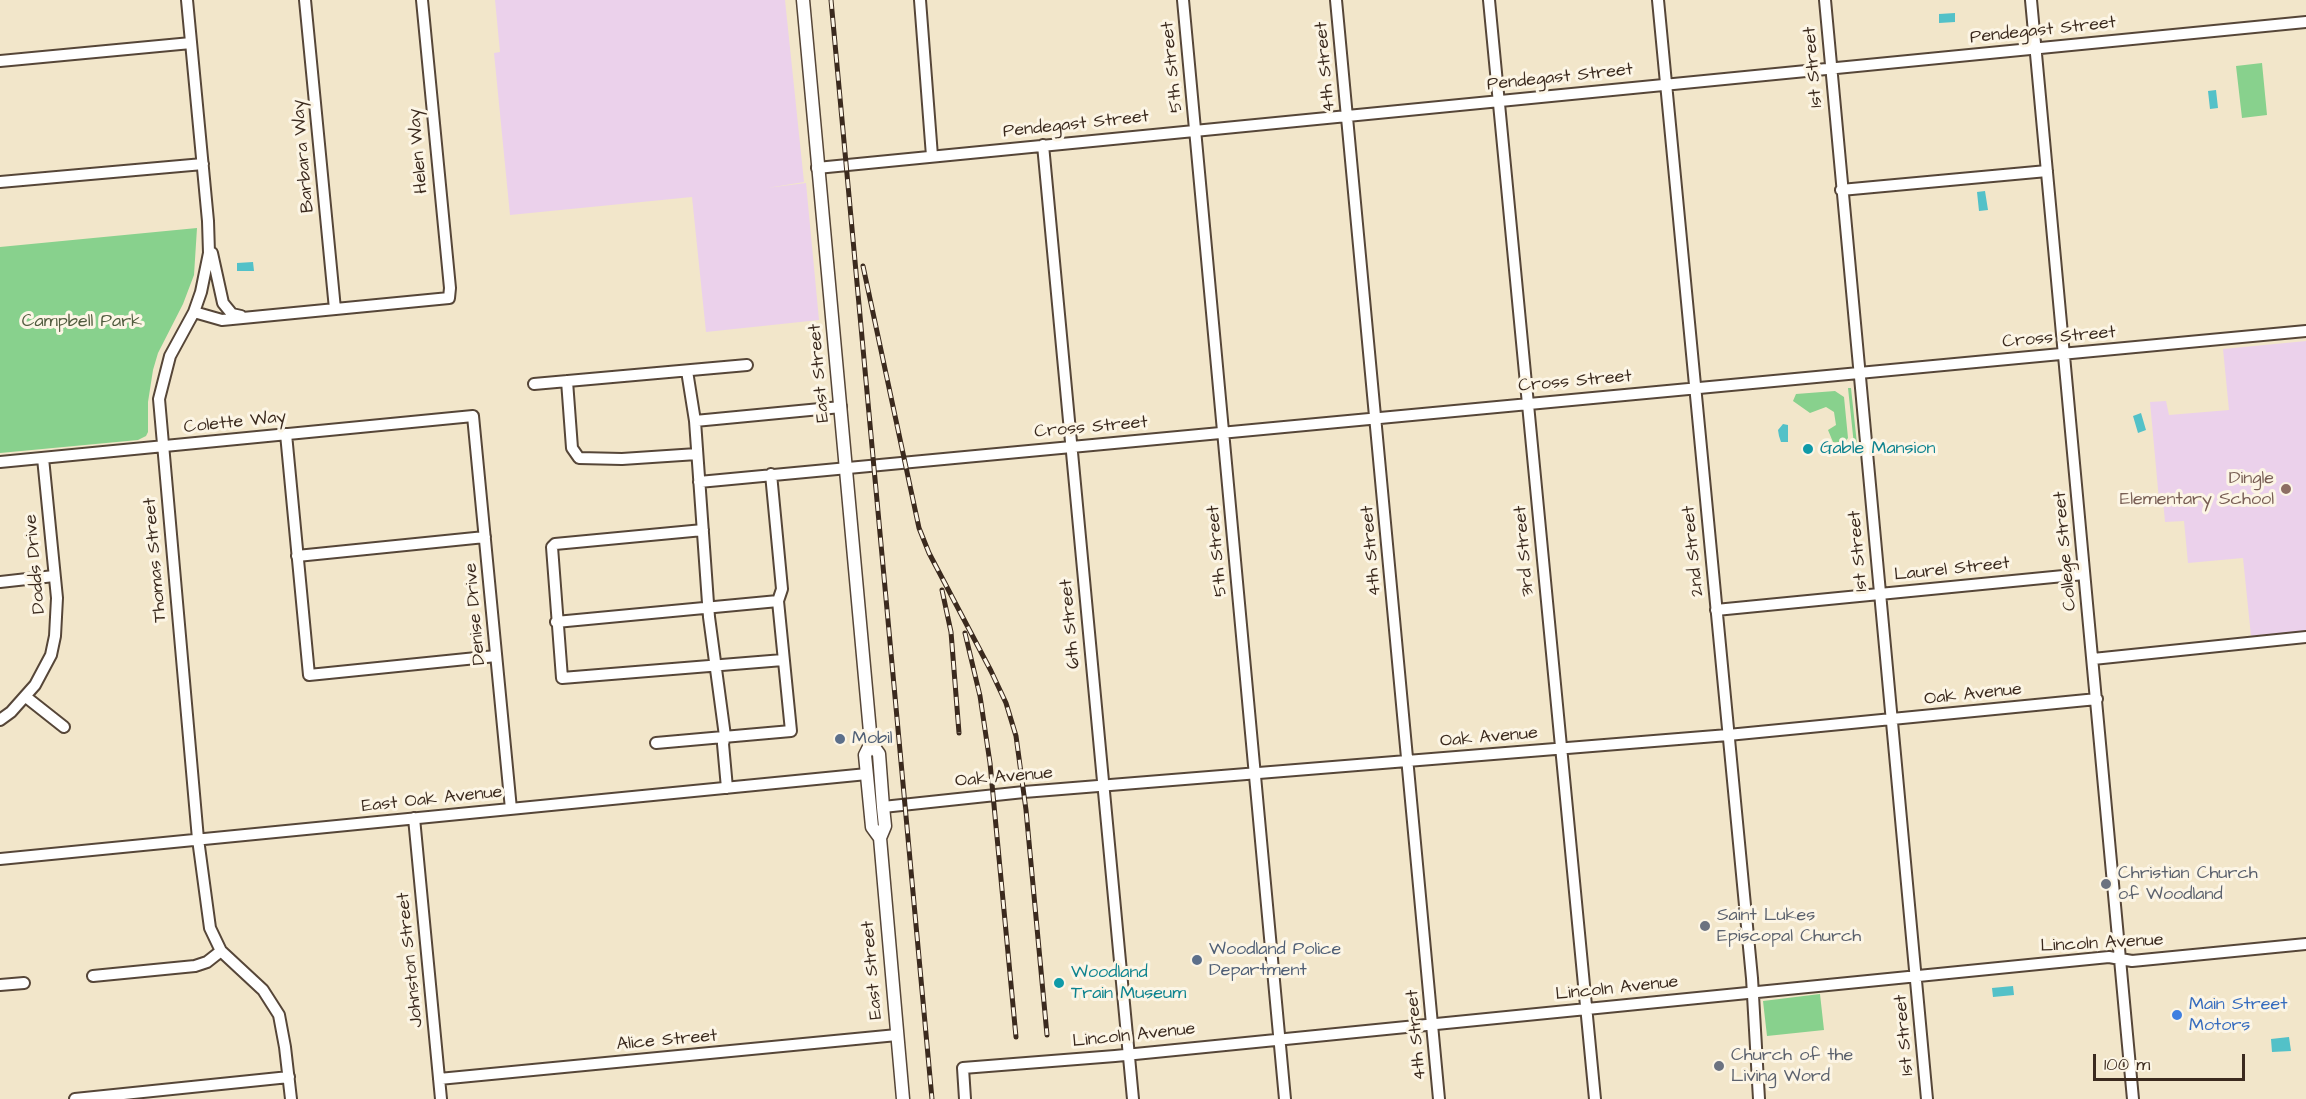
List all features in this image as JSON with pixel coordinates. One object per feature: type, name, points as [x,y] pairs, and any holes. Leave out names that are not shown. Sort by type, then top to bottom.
[{"type":"main road","name":"East Street","points":[[803,0],[871,743],[879,754],[884,807],[885,826],[880,838],[903,1099]]},
{"type":"main road","name":"East Street","points":[[871,743],[865,755],[872,827],[880,838]]},
{"type":"street","name":"Thomas Street","points":[[187,0],[209,244],[206,277],[194,312],[170,356],[161,384],[159,406],[198,839],[206,914],[221,951],[263,990],[275,1009],[283,1029],[291,1099]]},
{"type":"street","name":"Barbara Way","points":[[305,0],[335,309]]},
{"type":"street","name":"Helen Way","points":[[335,309],[449,298],[450,288],[422,0]]},
{"type":"street","points":[[920,0],[932,156]]},
{"type":"street","name":"5th Street","points":[[1183,0],[1285,1099]]},
{"type":"street","name":"4th Street","points":[[1336,0],[1439,1099]]},
{"type":"street","name":"3rd Street","points":[[1489,0],[1594,1099]]},
{"type":"street","name":"2nd Street","points":[[1658,0],[1753,992],[1759,1099]]},
{"type":"street","name":"1st Street","points":[[1825,0],[1927,1099]]},
{"type":"street","name":"College Street","points":[[2031,0],[2133,1099]]},
{"type":"street","name":"Pendegast Street","points":[[817,168],[2306,22]]},
{"type":"street","points":[[0,61],[191,43]]},
{"type":"street","name":"6th Street","points":[[1043,145],[1133,1099]]},
{"type":"street","points":[[0,183],[203,164]]},
{"type":"street","points":[[1841,190],[2047,171]]},
{"type":"street","points":[[209,244],[223,303],[232,314],[247,317]]},
{"type":"street","points":[[194,312],[222,320],[335,309]]},
{"type":"street","name":"Cross Street","points":[[699,482],[1527,402],[1859,374],[2306,332]]},
{"type":"street","points":[[534,384],[747,365]]},
{"type":"street","points":[[687,371],[694,421],[714,665],[725,736],[723,744],[727,788]]},
{"type":"street","points":[[567,381],[572,448],[579,458],[622,459],[697,454]]},
{"type":"street","points":[[694,421],[841,407]]},
{"type":"street","name":"Colette Way","points":[[0,462],[473,416]]},
{"type":"street","name":"Denise Drive","points":[[473,416],[511,809]]},
{"type":"street","points":[[286,435],[309,675],[496,656]]},
{"type":"street","name":"Dodds Drive","points":[[0,720],[26,697],[44,672],[51,655],[58,615],[43,458]]},
{"type":"street","points":[[656,743],[790,731],[778,601],[782,588],[771,474]]},
{"type":"street","points":[[703,530],[555,544],[550,550],[562,678],[783,660]]},
{"type":"street","points":[[297,556],[485,537]]},
{"type":"street","name":"Laurel Street","points":[[1716,610],[2084,574]]},
{"type":"street","points":[[0,582],[54,576]]},
{"type":"street","points":[[556,622],[778,601]]},
{"type":"street","points":[[2093,659],[2306,637]]},
{"type":"street","points":[[26,697],[64,727]]},
{"type":"street","name":"Oak Avenue","points":[[884,807],[1103,786],[1728,735],[2097,699]]},
{"type":"street","name":"East Oak Avenue","points":[[0,859],[867,774]]},
{"type":"street","name":"Johnston Street","points":[[414,818],[441,1099]]},
{"type":"street","name":"Lincoln Avenue","points":[[965,1099],[963,1068],[1129,1054],[2109,957],[2132,961],[2306,944]]},
{"type":"street","points":[[93,976],[195,966],[207,962],[221,951]]},
{"type":"street","points":[[0,985],[24,983]]},
{"type":"street","name":"Alice Street","points":[[439,1079],[897,1035]]},
{"type":"street","points":[[75,1099],[289,1077]]},
{"type":"shaded area","points":[[495,0],[785,0],[804,182],[767,188],[806,183],[819,320],[706,332],[692,197],[510,215],[494,53],[500,52]]},
{"type":"shaded area","points":[[2306,341],[2306,631],[2251,636],[2243,558],[2188,563],[2184,521],[2165,522],[2163,500],[2159,500],[2150,402],[2166,401],[2169,415],[2229,410],[2223,349]]},
{"type":"green space","points":[[2262,63],[2267,115],[2242,118],[2236,66]]},
{"type":"green space","name":"Campbell Park","points":[[197,228],[194,275],[183,304],[158,353],[153,370],[146,436],[138,440],[0,453],[0,247]]},
{"type":"green space","points":[[1848,388],[1851,388],[1857,444],[1854,445]]},
{"type":"green space","points":[[1835,391],[1844,397],[1848,438],[1844,443],[1833,442],[1828,430],[1836,425],[1834,412],[1826,407],[1810,413],[1793,401],[1796,394]]},
{"type":"green space","points":[[1820,994],[1824,1030],[1767,1036],[1763,1001]]},
{"type":"water","points":[[1955,13],[1955,22],[1939,23],[1939,14]]},
{"type":"water","points":[[2216,90],[2218,108],[2210,109],[2208,91]]},
{"type":"water","points":[[1985,191],[1988,210],[1979,211],[1977,192]]},
{"type":"water","points":[[253,262],[254,271],[237,271],[237,263]]},
{"type":"water","points":[[2141,413],[2146,430],[2138,433],[2133,416]]},
{"type":"water","points":[[1783,424],[1788,425],[1788,442],[1781,442],[1779,436],[1778,430]]},
{"type":"water","points":[[2013,986],[2014,995],[1993,997],[1992,988]]},
{"type":"water","points":[[2289,1037],[2291,1051],[2272,1052],[2271,1039]]},
{"type":"railway","points":[[831,0],[932,1099]]},
{"type":"railway","points":[[863,266],[919,528],[929,553],[1006,703],[1016,736],[1026,810],[1047,1035]]},
{"type":"railway","points":[[942,590],[951,632],[959,733]]},
{"type":"railway","points":[[965,633],[980,696],[990,763],[1016,1037]]},
{"type":"place","name":"Gable Mansion","points":[[1808,449]]},
{"type":"place","name":"Dingle Elementary School","points":[[2286,489]]},
{"type":"place","name":"Mobil","points":[[840,739]]},
{"type":"place","name":"Christian Church of Woodland","points":[[2106,884]]},
{"type":"place","name":"Saint Lukes Episcopal Church","points":[[1705,926]]},
{"type":"place","name":"Woodland Police Department","points":[[1197,960]]},
{"type":"place","name":"Woodland Train Museum","points":[[1059,983]]},
{"type":"place","name":"Main Street Motors","points":[[2177,1015]]},
{"type":"place","name":"Church of the Living Word","points":[[1719,1066]]}]
